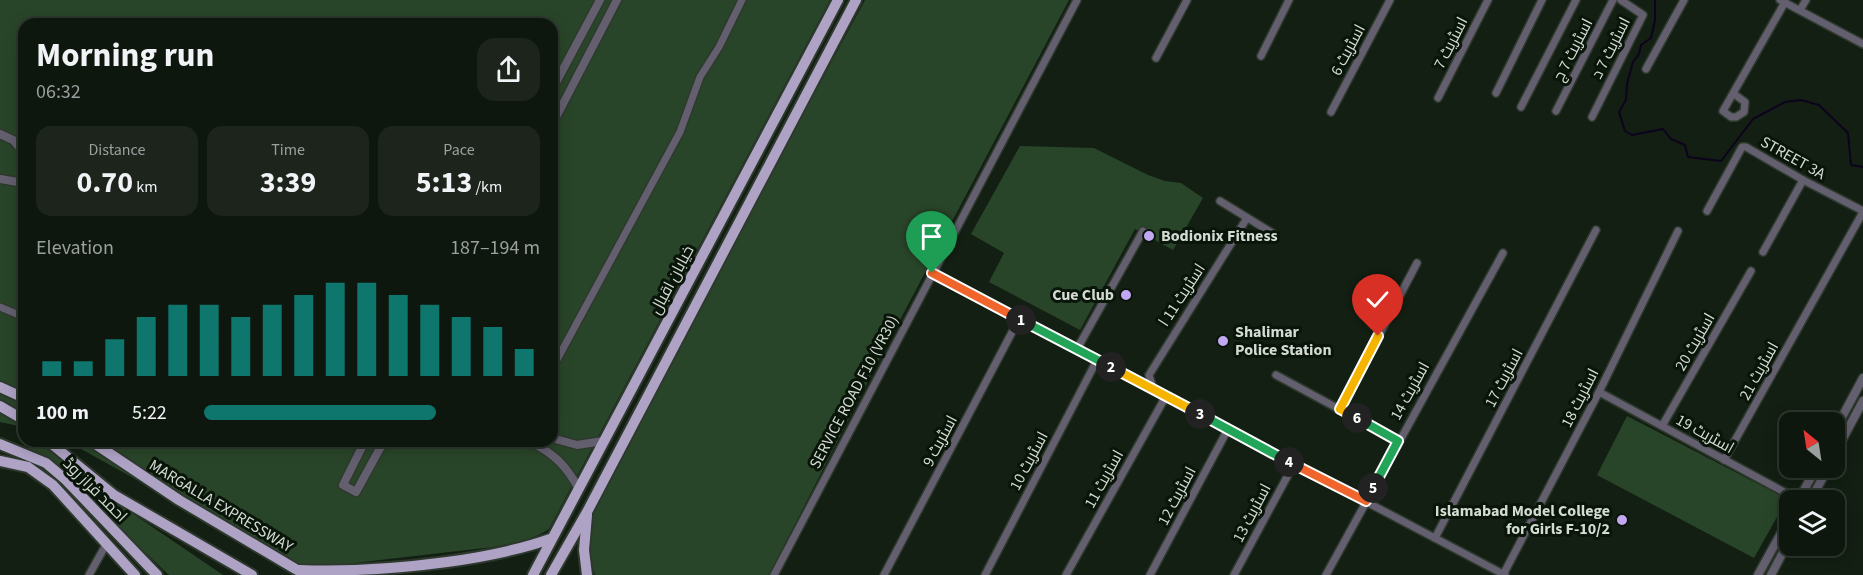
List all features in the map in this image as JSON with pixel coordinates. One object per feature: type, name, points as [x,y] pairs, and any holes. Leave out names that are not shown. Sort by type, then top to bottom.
[{"type":"main road","name":"خیابان اقبال","points":[[533,575],[550,539],[579,489],[838,0]]},
{"type":"main road","name":"خیابان اقبال","points":[[551,575],[587,512],[856,0]]},
{"type":"main road","points":[[0,387],[18,395]]},
{"type":"main road","points":[[0,406],[18,416]]},
{"type":"main road","name":"احمد فراز روڈ","points":[[0,444],[46,463],[66,480],[157,575]]},
{"type":"main road","points":[[55,447],[108,491],[249,574]]},
{"type":"main road","name":"MARGALLA EXPRESSWAY","points":[[100,447],[179,500],[303,573]]},
{"type":"main road","name":"احمد فراز روڈ","points":[[0,461],[18,463],[36,471],[52,485],[135,575]]},
{"type":"main road","points":[[587,512],[584,550],[587,575]]},
{"type":"main road","points":[[303,573],[390,570],[494,555],[523,549],[550,539]]},
{"type":"street","points":[[558,79],[600,0]]},
{"type":"street","points":[[558,113],[617,0]]},
{"type":"street","points":[[558,358],[680,132],[700,77],[719,47],[742,0]]},
{"type":"street","name":"SERVICE ROAD F10 (VR30)","points":[[774,575],[1077,0]]},
{"type":"street","points":[[1156,58],[1187,0]]},
{"type":"street","points":[[1261,56],[1290,0]]},
{"type":"street","name":"اسٹریٹ 6","points":[[1331,112],[1390,0]]},
{"type":"street","name":"اسٹریٹ 7","points":[[1438,98],[1488,0]]},
{"type":"street","points":[[1496,93],[1542,0]]},
{"type":"street","points":[[1521,107],[1576,0]]},
{"type":"street","name":"اسٹریٹ 7 ج","points":[[1556,111],[1613,0]]},
{"type":"street","name":"اسٹریٹ 7 د","points":[[1592,117],[1643,15],[1621,0]]},
{"type":"street","points":[[1646,69],[1684,0]]},
{"type":"street","points":[[1800,10],[1806,0]]},
{"type":"street","points":[[1734,94],[1782,1],[1863,44]]},
{"type":"street","points":[[0,134],[13,140],[18,146]]},
{"type":"street","name":"STREET 3A","points":[[1707,211],[1742,147],[1746,147],[1863,211]]},
{"type":"street","points":[[0,179],[18,182]]},
{"type":"street","points":[[1763,252],[1803,180]]},
{"type":"street","points":[[1220,201],[1274,234]]},
{"type":"street","name":"اسٹریٹ 21","points":[[1725,460],[1863,211]]},
{"type":"street","name":"اسٹریٹ 11 ا","points":[[1153,389],[1149,375],[1166,344],[1247,218]]},
{"type":"street","name":"اسٹریٹ 17","points":[[1435,538],[1596,230]]},
{"type":"street","points":[[1077,350],[1143,231]]},
{"type":"street","name":"اسٹریٹ 18","points":[[1504,575],[1599,392],[1678,231]]},
{"type":"street","name":"اسٹریٹ 14","points":[[1326,575],[1503,253]]},
{"type":"street","points":[[1340,409],[1417,263]]},
{"type":"street","name":"اسٹریٹ 20","points":[[1662,426],[1751,271]]},
{"type":"street","points":[[932,273],[1504,575]]},
{"type":"street","points":[[0,307],[18,314]]},
{"type":"street","name":"اسٹریٹ 9","points":[[884,575],[1019,319]]},
{"type":"street","name":"اسٹریٹ 10","points":[[985,575],[1097,360]]},
{"type":"street","points":[[1276,375],[1398,441]]},
{"type":"street","points":[[1845,412],[1863,379]]},
{"type":"street","name":"اسٹریٹ 19","points":[[1599,392],[1779,490]]},
{"type":"street","name":"اسٹریٹ 11","points":[[1066,575],[1166,396]]},
{"type":"street","points":[[1845,435],[1863,401]]},
{"type":"street","name":"اسٹریٹ 12","points":[[1150,575],[1228,429]]},
{"type":"street","points":[[558,440],[577,445],[603,441]]},
{"type":"street","points":[[362,447],[343,485],[356,492],[381,447]]},
{"type":"street","points":[[540,447],[561,462],[579,489]]},
{"type":"street","name":"اسٹریٹ 13","points":[[1234,575],[1294,464]]},
{"type":"street","points":[[1758,575],[1779,538]]},
{"type":"street","points":[[89,575],[106,543]]},
{"type":"street","points":[[1771,575],[1781,556]]},
{"type":"green space","points":[[0,0],[830,0],[549,529],[529,538],[493,547],[302,569],[76,447],[558,447],[558,18],[18,18],[18,426],[0,422]]},
{"type":"green space","points":[[865,0],[1069,0],[881,356],[769,575],[595,575],[590,559],[587,512]]},
{"type":"green space","points":[[1020,146],[1094,148],[1148,175],[1165,181],[1181,183],[1203,198],[1173,250],[1135,229],[1080,330],[989,282],[1004,253],[971,234]]},
{"type":"green space","points":[[1627,416],[1779,495],[1779,513],[1754,558],[1597,475]]},
{"type":"green space","points":[[49,447],[104,489],[102,492],[90,493],[52,460],[28,448]]},
{"type":"green space","points":[[98,503],[120,505],[223,575],[169,575]]},
{"type":"waterway","points":[[1655,0],[1655,20],[1651,38],[1641,45],[1639,54],[1633,62],[1627,84],[1626,100],[1619,112],[1625,131],[1632,135],[1663,129],[1671,139],[1685,145],[1688,157],[1721,161],[1753,119],[1785,102],[1801,100],[1819,105],[1848,133],[1851,165],[1863,167]]},
{"type":"place","name":"Bodionix Fitness","points":[[1149,236]]},
{"type":"place","name":"Cue Club","points":[[1126,295]]},
{"type":"place","name":"Shalimar Police Station","points":[[1223,341]]},
{"type":"place","name":"Islamabad Model College for Girls F-10/2","points":[[1622,520]]},
{"type":"route","points":[[932,273],[1366,501],[1398,441],[1340,409],[1378,336]]}]
